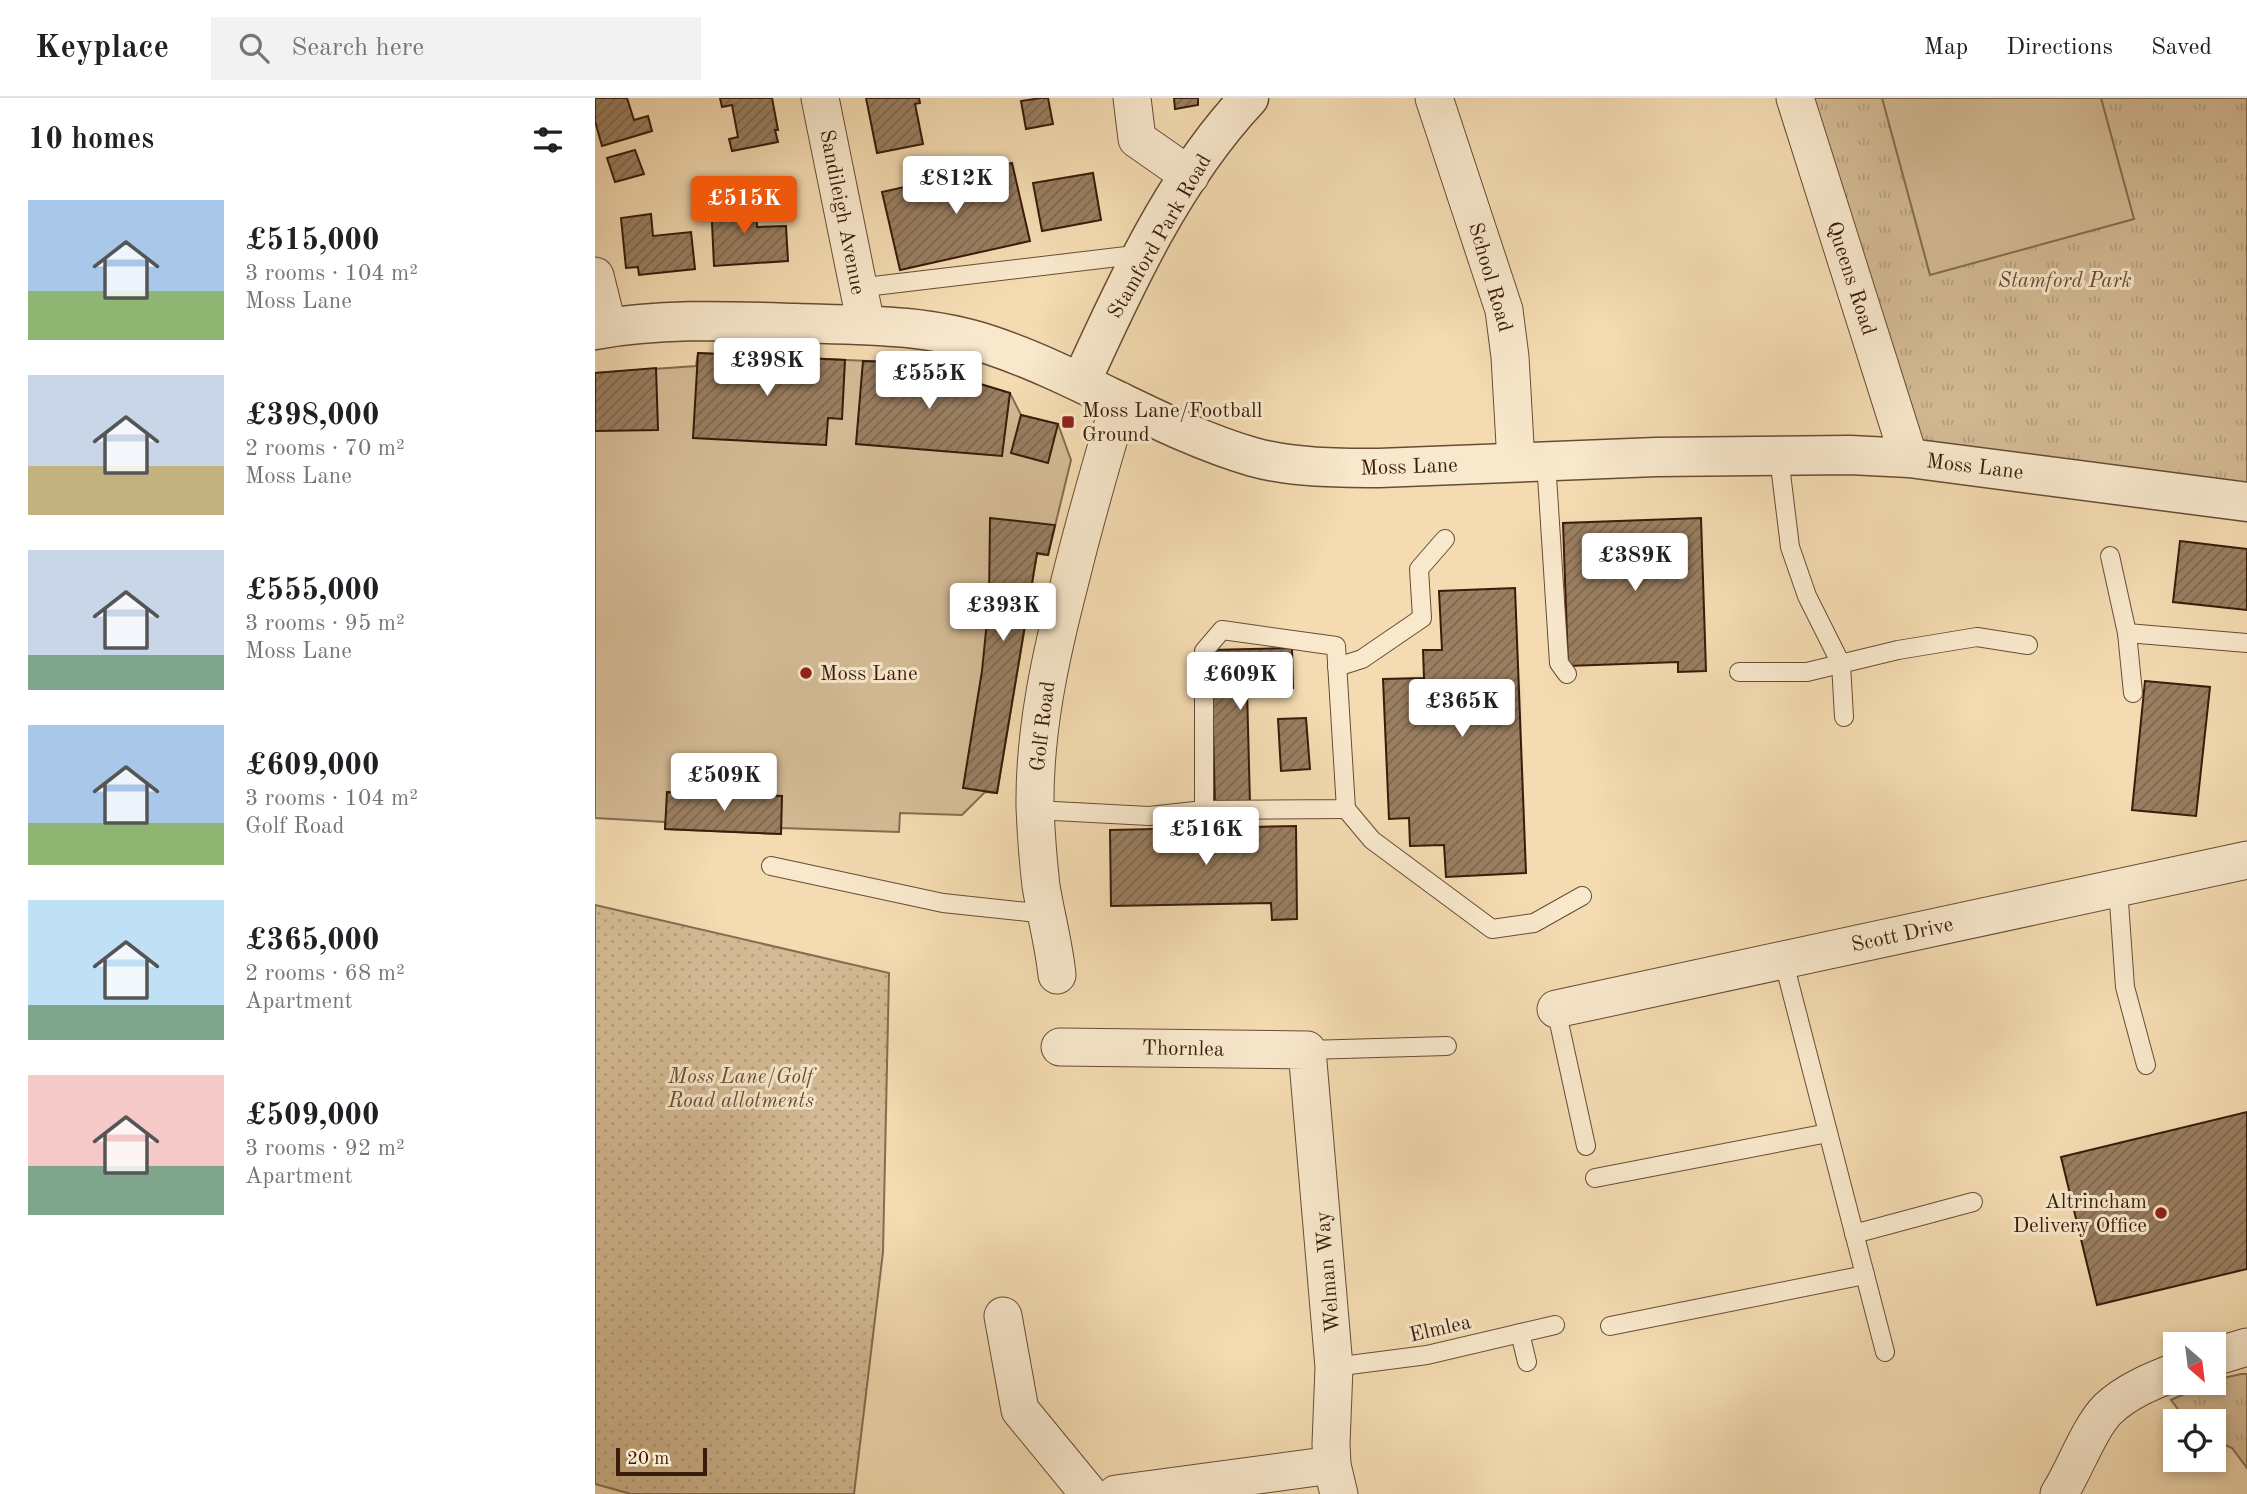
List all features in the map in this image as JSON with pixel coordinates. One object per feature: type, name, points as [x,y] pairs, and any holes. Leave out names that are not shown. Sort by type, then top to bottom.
[{"type":"street","name":"Sandileigh Avenue","points":[[820,98],[866,325]]},
{"type":"street","points":[[1132,98],[1137,139],[1190,176]]},
{"type":"street","name":"Stamford Park Road","points":[[1081,382],[1143,254],[1190,176],[1226,124],[1249,98]]},
{"type":"street","name":"School Road","points":[[1434,98],[1504,310],[1510,356],[1531,462]]},
{"type":"street","name":"Queens Road","points":[[1795,98],[1909,458]]},
{"type":"street","points":[[595,276],[601,329]]},
{"type":"street","name":"Moss Lane","points":[[601,329],[686,321],[866,325],[916,329],[973,340],[1013,353],[1223,446],[1275,462],[1343,468],[1656,457],[1850,455],[1909,458],[2247,502]]},
{"type":"street","name":"Golf Road","points":[[1057,975],[1053,941],[1041,887],[1035,810],[1036,766],[1049,667],[1083,529],[1120,401]]},
{"type":"street","name":"Scott Drive","points":[[1556,1009],[2247,860]]},
{"type":"street","name":"Thornlea","points":[[1060,1047],[1307,1049]]},
{"type":"street","name":"Welman Way","points":[[1307,1049],[1334,1367],[1331,1444],[1335,1480]]},
{"type":"street","points":[[1003,1316],[1020,1410],[1089,1494]]},
{"type":"street","points":[[2226,1354],[2247,1348]]},
{"type":"street","points":[[2059,1494],[2106,1410],[2137,1388],[2163,1377]]},
{"type":"street","points":[[1116,1494],[1335,1480]]},
{"type":"lane","points":[[857,288],[1143,254]]},
{"type":"lane","points":[[1779,457],[1790,547],[1807,596],[1841,664],[1844,717]]},
{"type":"lane","points":[[1531,462],[1559,663],[1567,674]]},
{"type":"lane","points":[[1338,667],[1362,659],[1422,618],[1419,569],[1445,539]]},
{"type":"lane","points":[[2110,556],[2127,633],[2133,693]]},
{"type":"lane","points":[[1204,810],[1204,651],[1222,630],[1336,646],[1346,809],[1372,840],[1492,929],[1534,923],[1582,896]]},
{"type":"lane","points":[[2127,633],[2247,643]]},
{"type":"lane","points":[[1739,672],[1807,672],[1898,650],[1977,636],[2028,645]]},
{"type":"lane","points":[[1035,810],[1149,816],[1204,810],[1346,809]]},
{"type":"lane","points":[[771,866],[943,903],[1047,914]]},
{"type":"lane","points":[[2118,888],[2125,988],[2145,1065]]},
{"type":"lane","points":[[1783,959],[1885,1352]]},
{"type":"lane","points":[[1556,1009],[1586,1146]]},
{"type":"lane","points":[[1307,1049],[1447,1046]]},
{"type":"lane","points":[[1595,1178],[1828,1133]]},
{"type":"lane","points":[[1854,1234],[1973,1202]]},
{"type":"lane","points":[[1610,1326],[1865,1275]]},
{"type":"lane","name":"Elmlea","points":[[1334,1367],[1427,1355],[1555,1325]]},
{"type":"lane","points":[[1520,1333],[1527,1362]]},
{"type":"green space","name":"Stamford Park","points":[[1813,98],[2247,98],[2247,488],[1915,444]]},
{"type":"green space","points":[[1882,98],[2101,98],[2134,219],[1930,275]]},
{"type":"green space","name":"Moss Lane","points":[[698,353],[911,363],[1010,393],[1021,415],[1058,424],[1071,460],[1048,555],[1037,554],[997,793],[985,792],[962,815],[900,813],[899,832],[781,828],[781,834],[665,829],[665,822],[595,818],[595,373],[696,366]]},
{"type":"green space","name":"Moss Lane/Golf Road allotments","points":[[595,905],[889,973],[883,1252],[854,1494],[631,1494],[595,1484]]},
{"type":"green space","points":[[2247,1374],[2247,1468],[2232,1448],[2226,1445],[2226,1409],[2178,1409],[2171,1400],[2182,1395],[2226,1395],[2226,1377]]},
{"type":"building","points":[[595,98],[627,98],[634,120],[648,116],[652,131],[602,146],[595,121]]},
{"type":"building","points":[[720,98],[772,98],[778,142],[732,151],[729,139],[738,137],[732,105],[722,107]]},
{"type":"building","points":[[866,98],[919,98],[920,103],[915,104],[923,144],[877,153]]},
{"type":"building","points":[[1048,98],[1053,124],[1026,129],[1021,101]]},
{"type":"building","points":[[1174,98],[1198,98],[1198,105],[1175,109]]},
{"type":"building","points":[[635,150],[644,174],[615,182],[607,158]]},
{"type":"building","points":[[1012,163],[1030,241],[900,270],[882,192]]},
{"type":"building","points":[[1093,173],[1101,220],[1042,231],[1033,183]]},
{"type":"building","points":[[744,199],[745,211],[756,210],[757,227],[786,226],[788,261],[714,266],[711,201]]},
{"type":"building","points":[[651,214],[653,236],[691,232],[695,269],[639,275],[638,267],[626,268],[621,218]]},
{"type":"building","points":[[698,353],[845,360],[842,419],[828,418],[826,445],[693,438]]},
{"type":"building","points":[[863,361],[911,363],[1010,393],[1002,456],[856,444]]},
{"type":"building","points":[[656,368],[658,430],[595,431],[595,373]]},
{"type":"building","points":[[1021,415],[1058,424],[1048,463],[1011,453]]},
{"type":"building","points":[[990,518],[1055,525],[1048,555],[1037,553],[997,793],[963,788],[982,671],[989,601]]},
{"type":"building","points":[[1701,518],[1706,671],[1678,672],[1678,662],[1568,666],[1563,523]]},
{"type":"building","points":[[2180,541],[2247,549],[2247,610],[2173,602]]},
{"type":"building","points":[[1515,588],[1526,873],[1446,877],[1444,845],[1410,846],[1409,818],[1389,819],[1383,679],[1424,678],[1423,650],[1442,650],[1439,591]]},
{"type":"building","points":[[1292,648],[1293,688],[1247,689],[1250,804],[1215,805],[1211,650]]},
{"type":"building","points":[[2145,681],[2210,687],[2196,816],[2132,810]]},
{"type":"building","points":[[1306,718],[1310,769],[1281,771],[1278,719]]},
{"type":"building","points":[[667,792],[782,796],[781,834],[665,829]]},
{"type":"building","points":[[1296,826],[1297,919],[1272,920],[1271,903],[1111,906],[1110,830]]},
{"type":"building","name":"Altrincham Delivery Office","points":[[2247,1112],[2247,1269],[2097,1305],[2061,1157]]},
{"type":"place","name":"Moss Lane/Football Ground","points":[[1068,422]]},
{"type":"place","name":"Moss Lane","points":[[806,673]]},
{"type":"place","name":"Altrincham Delivery Office","points":[[2161,1213]]}]
